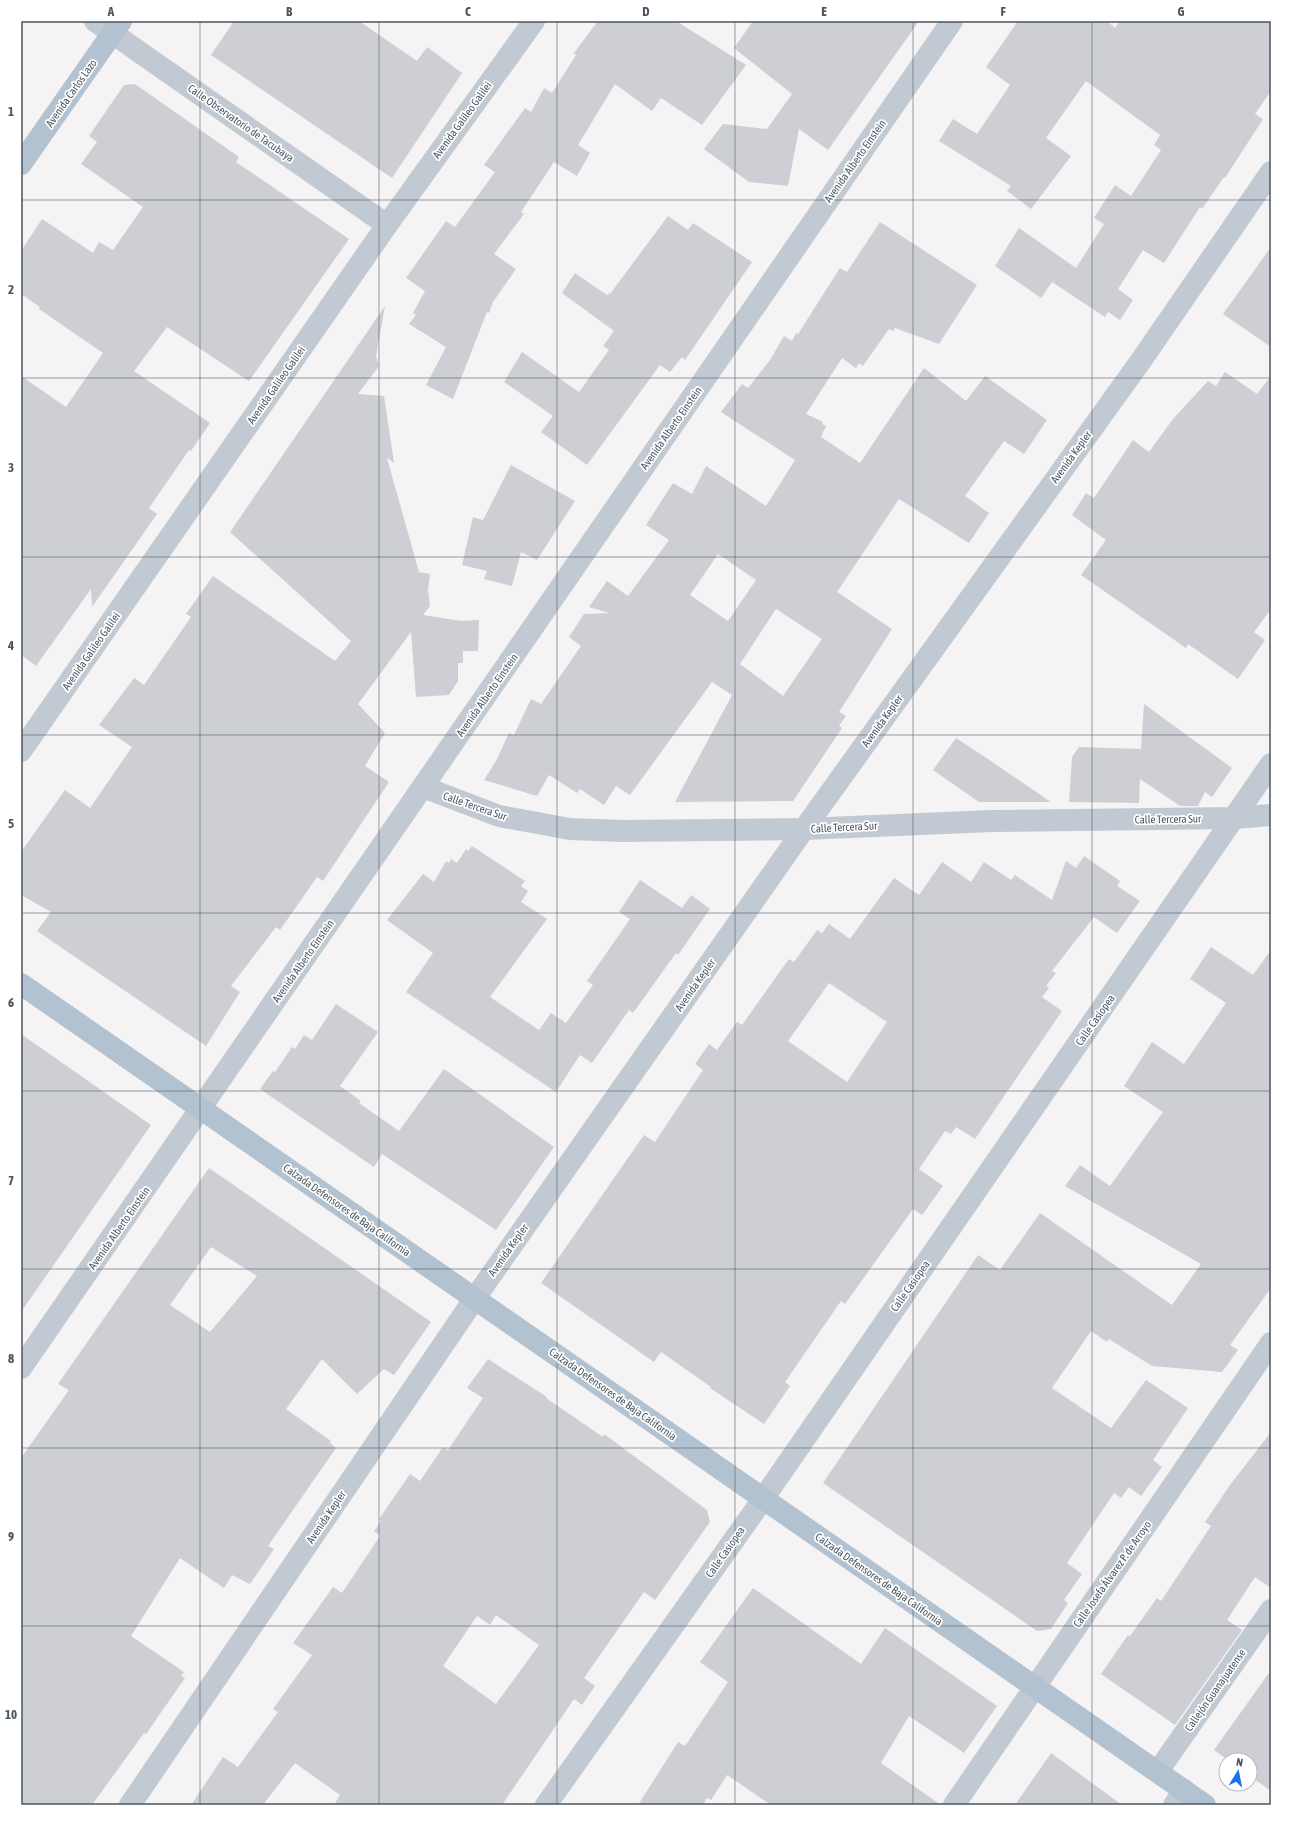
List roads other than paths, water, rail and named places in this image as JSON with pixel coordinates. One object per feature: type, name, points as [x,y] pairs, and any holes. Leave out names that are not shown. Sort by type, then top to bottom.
[{"type":"main road","name":"Avenida Carlos Lazo","points":[[21,164],[117,27]]},
{"type":"main road","name":"Calzada Defensores de Baja California","points":[[21,984],[1034,1687],[1158,1771],[1179,1798],[1205,1805]]},
{"type":"street","name":"Calle Observatorio de Tacubaya","points":[[95,21],[117,27],[387,225]]},
{"type":"street","name":"Avenida Galileo Galilei","points":[[21,751],[387,225],[534,21]]},
{"type":"street","name":"Avenida Alberto Einstein","points":[[21,1368],[952,21]]},
{"type":"street","name":"Avenida Kepler","points":[[130,1805],[475,1298],[804,829],[1140,362],[1271,172]]},
{"type":"street","name":"Calle Casiopea","points":[[546,1805],[763,1499],[1271,764]]},
{"type":"street","name":"Calle Tercera Sur","points":[[423,787],[499,816],[570,828],[624,831],[804,829],[992,821],[1234,818],[1271,815]]},
{"type":"street","name":"Calle Josefa Álvarez P. de Arroyo","points":[[954,1805],[1271,1343]]},
{"type":"street","name":"Callejón Guanajuatense","points":[[1158,1771],[1271,1610]]}]
